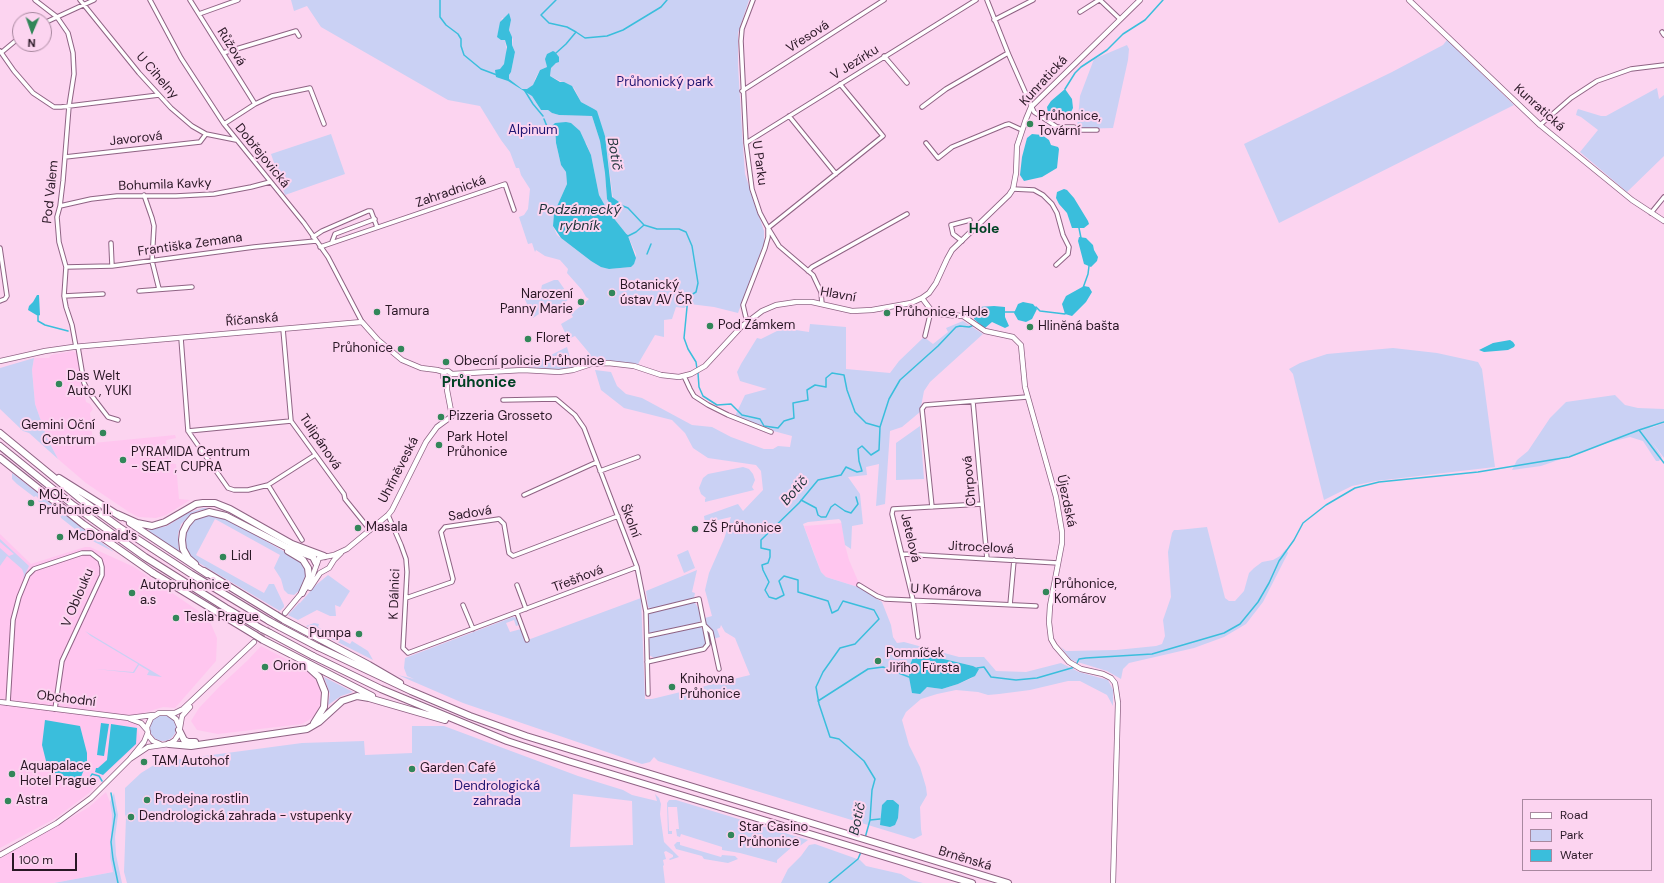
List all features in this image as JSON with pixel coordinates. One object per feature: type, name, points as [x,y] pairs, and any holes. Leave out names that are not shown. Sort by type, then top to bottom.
[{"type":"highway","points":[[0,433],[79,498],[151,548],[224,595],[318,647],[412,691]]},
{"type":"highway","points":[[0,446],[73,505],[145,557],[206,596],[262,629],[313,656],[381,689],[472,727]]},
{"type":"highway","points":[[0,458],[83,524],[153,573],[263,640],[361,691],[405,709]]},
{"type":"highway","points":[[39,466],[118,514],[207,574],[284,620],[390,676],[412,691]]},
{"type":"highway","points":[[118,514],[137,523],[152,526],[165,522],[196,504],[214,503],[226,507],[292,544],[325,556]]},
{"type":"highway","points":[[207,574],[188,558],[182,545],[184,529],[193,517],[205,512],[218,513],[263,536],[313,557],[316,563]]},
{"type":"highway","points":[[263,536],[301,558],[306,564],[308,568],[308,577],[302,593]]},
{"type":"highway","points":[[290,654],[316,673],[321,680],[325,692],[324,704],[320,715],[312,724],[300,730]]},
{"type":"highway","name":"Brněnská","points":[[412,691],[470,716],[539,740],[1008,883]]},
{"type":"highway","points":[[169,744],[188,746],[214,741],[300,730],[315,725],[337,704],[353,697],[366,697],[472,727]]},
{"type":"highway","name":"Brněnská","points":[[472,727],[568,761],[972,883]]},
{"type":"highway","points":[[179,729],[183,738],[188,742],[214,741]]},
{"type":"street","name":"Pod Valem","points":[[35,0],[57,17],[68,33],[73,53],[74,74],[69,106],[60,206],[57,217],[57,231],[66,267],[64,296],[66,307],[72,325],[84,383],[88,391],[108,417],[118,420]]},
{"type":"street","name":"U Cihelny","points":[[80,0],[159,95],[176,113],[192,126],[206,134],[236,140]]},
{"type":"street","points":[[52,20],[94,0]]},
{"type":"street","name":"Dobřejovická","points":[[150,0],[181,58],[224,124],[304,223],[320,246],[362,322]]},
{"type":"street","name":"Růžová","points":[[190,0],[255,104]]},
{"type":"street","points":[[199,14],[238,0]]},
{"type":"street","name":"U Parku","points":[[753,0],[742,29],[740,41],[746,143],[752,189],[760,213],[779,246],[813,275],[821,292],[822,304]]},
{"type":"street","name":"Vřesová","points":[[742,91],[884,0]]},
{"type":"street","name":"V Jezírku","points":[[746,143],[976,0]]},
{"type":"street","points":[[987,0],[994,20],[1034,112],[1057,127],[1074,127],[1078,130],[1097,130]]},
{"type":"street","points":[[994,20],[1033,0]]},
{"type":"street","points":[[1080,12],[1099,0],[1120,19]]},
{"type":"street","name":"Kunratická","points":[[962,241],[1005,200],[1013,189],[1016,173],[1017,146],[1031,107],[1140,0]]},
{"type":"street","name":"Kunratická","points":[[1409,0],[1540,125],[1632,200],[1664,221]]},
{"type":"street","points":[[223,53],[296,31],[299,36]]},
{"type":"street","points":[[12,43],[1,52],[14,71],[33,93],[54,107],[159,95]]},
{"type":"street","points":[[922,107],[946,89],[1008,53]]},
{"type":"street","points":[[884,56],[907,84]]},
{"type":"street","points":[[1540,125],[1571,98],[1597,81],[1631,69],[1664,64]]},
{"type":"street","points":[[747,322],[743,305],[765,248],[768,237],[768,228],[883,136],[840,84]]},
{"type":"street","points":[[224,124],[255,104],[272,96],[310,88],[324,124]]},
{"type":"street","points":[[789,116],[836,174]]},
{"type":"street","points":[[926,142],[938,158],[952,147],[1005,125],[1009,124],[1022,130]]},
{"type":"street","name":"Javorová","points":[[65,157],[200,142],[206,134]]},
{"type":"street","name":"Bohumila Kavky","points":[[60,206],[91,199],[117,196],[176,196],[214,194],[270,182]]},
{"type":"street","name":"Zahradnická","points":[[320,246],[505,184],[514,210]]},
{"type":"street","points":[[1013,189],[1034,190],[1043,195],[1058,213],[1069,247],[1068,254],[1056,265]]},
{"type":"street","points":[[144,195],[154,226],[152,261],[159,289]]},
{"type":"street","points":[[1651,213],[1664,197]]},
{"type":"street","points":[[313,237],[322,231],[368,211],[371,211],[377,227]]},
{"type":"street","points":[[808,271],[812,267],[907,214]]},
{"type":"street","points":[[332,243],[335,234],[375,219]]},
{"type":"street","points":[[924,336],[931,311],[922,298],[929,293],[936,283],[946,259],[952,250],[962,241],[953,234],[951,225],[970,220]]},
{"type":"street","name":"Františka Zemana","points":[[66,267],[112,266],[254,247],[316,241]]},
{"type":"street","points":[[111,243],[112,266]]},
{"type":"street","points":[[0,248],[7,294],[5,300],[0,301]]},
{"type":"street","points":[[139,291],[192,287]]},
{"type":"street","points":[[64,296],[103,294]]},
{"type":"street","name":"Hlavní","points":[[684,376],[702,368],[711,360],[731,336],[747,322],[776,304],[801,301],[852,311],[872,310],[911,302],[922,298]]},
{"type":"street","name":"Újezdská","points":[[931,311],[936,314],[963,316],[984,330],[1011,336],[1017,340],[1021,347],[1027,397],[1056,497],[1062,532],[1049,622],[1051,639],[1054,646],[1069,662],[1081,669],[1103,674],[1111,678],[1115,683],[1118,703],[1113,883]]},
{"type":"street","points":[[362,322],[378,340],[402,360],[421,368],[444,372],[448,371],[452,374],[507,370],[559,372],[573,370],[591,364],[608,363],[634,366],[667,376],[684,376],[694,396],[728,415],[771,432]]},
{"type":"street","name":"Říčanská","points":[[0,361],[45,351],[77,347],[362,322]]},
{"type":"street","name":"Tulipánová","points":[[283,329],[291,421],[344,494],[345,499],[370,530]]},
{"type":"street","points":[[181,338],[188,431],[228,488],[234,490],[248,490],[268,485],[315,455]]},
{"type":"street","points":[[444,372],[443,377],[447,381],[452,378],[452,374]]},
{"type":"street","name":"Uhříněveská","points":[[346,549],[388,515],[426,442],[438,427],[452,416],[447,390],[447,381]]},
{"type":"street","points":[[932,507],[922,409],[925,405],[1027,397]]},
{"type":"street","name":"Školní","points":[[503,400],[551,398],[560,401],[568,408],[584,428],[637,568],[646,612],[648,694]]},
{"type":"street","name":"Chrpová","points":[[973,402],[987,559]]},
{"type":"street","points":[[188,431],[291,421]]},
{"type":"street","points":[[600,471],[638,457]]},
{"type":"street","points":[[524,495],[597,462]]},
{"type":"street","points":[[268,485],[302,540]]},
{"type":"street","name":"Jetelová","points":[[918,637],[913,600],[892,514],[893,509],[982,504]]},
{"type":"street","name":"K Dálnici","points":[[388,515],[401,545],[408,572],[403,648],[406,652]]},
{"type":"street","name":"Sadová","points":[[406,598],[452,582],[453,579],[441,532],[445,527],[499,519],[504,524],[509,553],[513,556],[618,516]]},
{"type":"street","points":[[346,549],[334,560],[328,569],[320,573],[306,594],[289,611],[285,613],[312,579],[316,563],[319,558],[334,555],[346,549]]},
{"type":"street","name":"V Oblouku","points":[[8,704],[12,620],[19,597],[28,576],[34,569],[82,553],[91,553],[100,560],[102,575],[62,661],[55,709]]},
{"type":"street","name":"Jitrocelová","points":[[903,554],[1058,563]]},
{"type":"street","points":[[325,556],[329,559],[331,565]]},
{"type":"street","points":[[1010,605],[1014,560]]},
{"type":"street","points":[[316,563],[320,569],[324,570]]},
{"type":"street","name":"Třešňová","points":[[406,652],[411,653],[637,568]]},
{"type":"street","points":[[517,585],[526,609]]},
{"type":"street","name":"U Komárova","points":[[859,585],[882,598],[1036,606]]},
{"type":"street","points":[[646,612],[699,599],[703,624],[708,641],[707,647],[685,654],[648,662]]},
{"type":"street","points":[[463,604],[473,629]]},
{"type":"street","points":[[517,613],[527,640]]},
{"type":"street","points":[[647,636],[703,624]]},
{"type":"street","points":[[703,624],[711,632],[719,669]]},
{"type":"street","points":[[0,855],[37,836],[91,798],[130,759],[144,742],[148,732],[150,720],[157,714],[177,712],[194,700],[254,642]]},
{"type":"street","points":[[130,759],[148,747],[160,744],[169,744],[176,738],[182,716],[194,700]]},
{"type":"street","name":"Obchodní","points":[[0,702],[129,718],[147,717],[157,714]]},
{"type":"street","points":[[166,713],[175,717],[179,729]]},
{"type":"street","name":"Obchodní","points":[[129,718],[144,725],[148,732]]},
{"type":"street","points":[[148,732],[153,740],[160,744]]},
{"type":"shaded area","points":[[73,351],[77,354],[86,402],[90,404],[93,409],[90,413],[93,443],[175,435],[176,438],[166,441],[169,463],[176,464],[179,499],[190,500],[166,515],[156,518],[138,517],[86,483],[58,459],[47,438],[35,404],[32,370],[34,358],[49,358],[51,355]]},
{"type":"shaded area","points":[[842,523],[849,560],[861,588],[826,577],[821,572],[804,526]]},
{"type":"shaded area","points":[[0,534],[31,564],[85,547],[90,547],[134,567],[200,612],[211,624],[217,638],[216,661],[175,708],[163,707],[144,713],[137,726],[141,741],[104,775],[89,793],[56,818],[0,848]]},
{"type":"shaded area","points":[[261,646],[305,669],[314,678],[318,683],[321,696],[321,702],[316,714],[302,724],[218,734],[197,730],[191,721],[199,708]]},
{"type":"shaded area","points":[[106,792],[110,802],[112,815],[110,857],[113,872],[54,883],[0,883],[0,859],[89,807]]},
{"type":"green space","name":"Průhonický park","points":[[291,0],[749,0],[738,33],[738,65],[742,132],[745,174],[764,231],[764,243],[738,313],[714,307],[690,304],[684,308],[676,307],[672,319],[664,320],[664,337],[655,335],[638,364],[605,360],[590,361],[574,368],[557,370],[527,367],[567,347],[572,361],[590,354],[575,336],[568,339],[561,324],[573,317],[571,314],[589,299],[567,273],[568,269],[560,260],[545,256],[536,250],[535,252],[532,243],[528,244],[519,217],[524,215],[528,209],[530,189],[521,175],[519,168],[516,168],[510,152],[480,106],[448,100],[321,27],[307,6],[294,11]],"holes":[[[502,18],[511,20],[509,30],[513,40],[512,45],[515,52],[509,79],[496,75],[504,64],[507,56],[505,39],[497,37]],[[546,63],[556,63],[551,68],[550,76],[574,88],[581,102],[594,109],[605,136],[613,199],[607,199],[600,141],[592,116],[559,115],[548,110],[541,110],[532,96],[535,79],[540,70],[547,67]],[[554,128],[586,143],[591,155],[599,195],[608,211],[628,236],[636,254],[635,261],[631,267],[609,269],[591,261],[557,235],[553,226],[554,213],[567,184],[566,172],[561,165]]]},
{"type":"green space","points":[[1447,40],[1514,105],[1279,223],[1244,144],[1392,72],[1443,45]]},
{"type":"green space","points":[[1127,45],[1129,49],[1128,60],[1113,128],[1077,129],[1080,96],[1094,59]]},
{"type":"green space","points":[[1657,88],[1659,99],[1664,95],[1664,156],[1627,192],[1580,152],[1598,130],[1576,115],[1577,111],[1578,109],[1601,116],[1606,116]]},
{"type":"green space","points":[[331,134],[345,174],[285,195],[271,154]]},
{"type":"green space","points":[[558,280],[570,297],[569,299],[555,310],[548,308],[533,318],[524,297],[541,290],[542,285]]},
{"type":"green space","points":[[963,321],[983,334],[930,382],[924,391],[920,412],[902,427],[890,431],[885,504],[876,506],[879,464],[866,467],[867,475],[848,477],[860,494],[863,524],[852,526],[851,549],[845,545],[841,521],[839,519],[808,522],[803,524],[821,572],[826,577],[861,588],[882,602],[891,625],[893,637],[897,643],[904,642],[959,657],[984,657],[996,671],[1026,672],[1061,663],[1079,672],[1108,680],[1113,690],[1113,706],[1107,695],[1080,681],[1068,681],[1030,690],[988,695],[978,692],[956,690],[921,699],[906,712],[902,720],[909,745],[920,767],[926,787],[927,795],[920,807],[922,835],[914,839],[658,761],[654,757],[650,762],[642,764],[463,703],[398,675],[414,679],[407,676],[404,668],[405,658],[513,617],[517,618],[519,625],[516,626],[514,620],[506,623],[510,632],[521,629],[525,641],[641,598],[645,699],[652,699],[750,675],[735,638],[725,632],[721,625],[720,628],[717,629],[720,637],[713,639],[711,630],[705,623],[705,618],[712,616],[705,590],[709,573],[724,539],[731,517],[705,523],[704,516],[738,504],[743,511],[763,490],[761,471],[756,465],[708,458],[693,448],[685,433],[672,420],[624,408],[601,390],[595,370],[611,372],[617,386],[626,394],[642,398],[692,425],[712,427],[731,437],[764,449],[773,449],[778,446],[790,447],[792,436],[766,429],[735,416],[745,395],[767,389],[740,381],[737,372],[757,338],[761,339],[777,331],[789,329],[809,332],[810,324],[846,327],[846,369],[890,373],[899,361],[924,337],[933,344],[948,332],[946,328]],"holes":[[[927,655],[973,666],[978,669],[972,678],[942,689],[927,687]]]},
{"type":"green space","points":[[1393,348],[1437,353],[1478,362],[1482,369],[1495,467],[1376,481],[1352,486],[1324,500],[1293,374],[1289,369],[1300,363],[1327,354]]},
{"type":"green space","points":[[34,358],[32,370],[35,404],[47,438],[58,459],[29,433],[23,431],[0,409],[0,368]]},
{"type":"green space","points":[[1615,395],[1625,405],[1638,408],[1664,409],[1664,421],[1648,429],[1664,423],[1664,458],[1652,442],[1662,457],[1659,461],[1656,461],[1643,441],[1630,437],[1607,443],[1541,466],[1512,470],[1517,460],[1528,451],[1550,418],[1566,402]]},
{"type":"green space","points":[[920,426],[924,479],[896,480],[896,443]]},
{"type":"green space","points":[[743,467],[749,469],[753,474],[755,480],[752,487],[754,490],[705,502],[706,498],[701,494],[699,488],[703,478],[708,474]]},
{"type":"green space","points":[[12,473],[114,552],[85,537],[61,518],[60,514],[38,501],[39,499],[36,496],[34,497],[12,479]]},
{"type":"green space","points":[[203,508],[210,508],[192,514],[181,524],[178,534],[179,552],[148,532],[149,530],[167,526],[188,513]]},
{"type":"green space","points":[[206,514],[223,518],[234,523],[299,560],[306,568],[306,577],[300,590],[294,595],[288,594],[284,590],[281,579],[274,568],[280,555],[215,519],[196,555],[264,593],[269,584],[274,584],[284,605],[280,611],[194,560],[188,551],[187,552],[184,543],[185,533],[193,519]]},
{"type":"green space","points":[[1207,527],[1225,598],[1229,601],[1235,601],[1244,591],[1249,573],[1254,568],[1262,562],[1273,560],[1280,556],[1286,549],[1288,553],[1263,602],[1246,624],[1224,637],[1194,648],[1129,663],[1123,669],[1121,679],[1107,671],[1071,660],[1061,647],[1066,651],[1116,650],[1156,646],[1162,644],[1165,636],[1163,620],[1171,597],[1168,552],[1172,533],[1174,530]]},
{"type":"green space","points":[[0,539],[29,566],[23,579],[24,574],[22,569],[7,556],[0,566],[0,548],[9,556],[14,554],[0,542]]},
{"type":"green space","points":[[688,550],[695,568],[684,573],[677,555]]},
{"type":"green space","points":[[697,570],[692,592],[695,593],[694,598],[652,609],[648,607],[646,591]]},
{"type":"green space","points":[[328,575],[350,591],[340,607],[335,605],[336,616],[330,616],[317,610],[298,620],[288,615],[316,585]]},
{"type":"green space","points":[[689,603],[695,603],[699,609],[701,619],[699,623],[652,634],[648,631],[648,613]]},
{"type":"green space","points":[[314,623],[319,624],[318,627],[350,644],[352,641],[368,651],[373,660],[306,626]]},
{"type":"green space","points":[[698,626],[703,630],[706,642],[703,648],[656,659],[649,655],[648,637]]},
{"type":"green space","points":[[85,631],[162,677],[147,675],[149,671],[139,665],[134,673],[95,669],[133,672],[138,664]]},
{"type":"green space","points":[[324,677],[353,692],[341,696],[328,705],[330,694]]},
{"type":"green space","points":[[163,715],[172,719],[176,728],[172,737],[163,741],[154,737],[150,728],[154,719]]},
{"type":"green space","name":"Dendrologická zahrada","points":[[412,726],[444,726],[578,776],[623,790],[632,795],[657,801],[655,794],[659,798],[661,804],[660,814],[664,842],[679,857],[670,860],[669,859],[673,857],[673,855],[666,851],[664,852],[666,859],[663,860],[665,883],[127,883],[124,872],[126,817],[125,788],[141,773],[154,765],[174,760],[302,743],[364,741],[365,755],[412,753]],"holes":[[[573,794],[632,801],[633,845],[570,847]]]},
{"type":"green space","points":[[114,793],[118,815],[115,837],[116,855],[122,883],[54,883],[113,872],[110,857],[112,815],[110,802]]},
{"type":"green space","name":"Star Casino Průhonice","points":[[669,800],[676,800],[808,840],[797,848],[793,846],[777,860],[777,863],[740,853],[722,850],[722,847],[681,834],[680,837],[677,836],[676,829],[679,829],[677,807],[668,807],[669,831],[672,831],[672,834],[668,834],[667,803]]},
{"type":"green space","points":[[677,842],[680,842],[680,845],[721,857],[722,855],[735,856],[738,859],[728,863],[704,859],[702,856],[676,849],[674,845]]},
{"type":"green space","points":[[815,844],[860,860],[866,866],[901,874],[911,880],[923,883],[781,883],[788,869],[801,856],[809,845]]},
{"type":"water","points":[[509,13],[511,20],[509,30],[515,52],[509,79],[522,89],[527,89],[533,85],[540,70],[547,67],[545,59],[547,54],[553,51],[555,52],[559,57],[559,62],[551,68],[550,76],[560,82],[564,82],[572,86],[581,102],[597,111],[605,136],[612,197],[619,202],[618,209],[612,207],[607,199],[600,141],[592,116],[559,115],[548,110],[541,110],[532,96],[508,81],[496,77],[495,70],[500,69],[504,64],[507,47],[505,40],[501,40],[497,37],[500,22]]},
{"type":"water","points":[[1065,89],[1072,99],[1073,108],[1070,114],[1063,120],[1049,118],[1047,107],[1051,101]]},
{"type":"water","name":"Podzámecký rybník","points":[[555,123],[571,123],[580,131],[591,155],[599,195],[608,211],[628,236],[636,258],[631,267],[609,269],[601,267],[561,238],[553,226],[554,213],[567,184],[566,172],[561,165],[556,143],[555,129],[552,126]]},
{"type":"water","points":[[1032,134],[1042,135],[1049,140],[1051,145],[1058,147],[1057,168],[1042,177],[1024,181],[1020,175],[1022,157],[1027,138]]},
{"type":"water","points":[[1064,189],[1067,190],[1074,198],[1088,221],[1089,224],[1084,228],[1072,228],[1067,213],[1059,204],[1056,198],[1057,192]]},
{"type":"water","points":[[1079,237],[1086,238],[1093,245],[1098,257],[1097,261],[1091,267],[1084,264],[1078,241]]},
{"type":"water","points":[[1084,286],[1089,287],[1092,292],[1086,302],[1072,316],[1065,314],[1062,304],[1066,296]]},
{"type":"water","points":[[37,295],[39,295],[40,315],[38,316],[28,310],[29,306]]},
{"type":"water","points":[[1023,302],[1033,304],[1037,309],[1032,319],[1026,322],[1018,320],[1014,313],[1018,304]]},
{"type":"water","points":[[979,307],[1005,307],[1005,317],[1009,326],[1005,328],[992,322],[985,328],[974,319],[976,309]]},
{"type":"water","points":[[1510,340],[1515,345],[1508,350],[1484,352],[1479,350],[1493,343]]},
{"type":"water","points":[[914,655],[927,655],[973,666],[979,669],[975,676],[958,684],[942,689],[927,687],[920,694],[912,693],[909,677],[910,665]]},
{"type":"water","points":[[45,720],[80,726],[87,753],[87,762],[81,777],[88,781],[87,783],[64,780],[48,769],[42,745]]},
{"type":"water","points":[[101,723],[109,724],[104,756],[97,755]]},
{"type":"water","points":[[111,724],[137,728],[136,744],[103,775],[95,772],[96,768],[107,760]]},
{"type":"water","points":[[887,800],[893,800],[899,805],[898,818],[895,825],[890,827],[880,825],[882,805]]},
{"type":"waterway","name":"Botič","points":[[440,0],[440,17],[446,25],[458,34],[461,39],[461,46],[464,55],[481,69],[497,75]]},
{"type":"waterway","name":"Botič","points":[[556,0],[541,15],[549,23],[567,27],[576,32],[556,53]]},
{"type":"waterway","name":"Botič","points":[[576,32],[585,38],[607,36],[623,30],[661,7],[667,0]]},
{"type":"waterway","points":[[1065,89],[1075,73],[1081,67],[1107,50],[1123,34],[1145,20],[1163,0]]},
{"type":"waterway","name":"Botič","points":[[525,91],[543,116]]},
{"type":"waterway","name":"Botič","points":[[544,119],[548,129]]},
{"type":"waterway","points":[[1042,136],[1045,127]]},
{"type":"waterway","name":"Botič","points":[[618,204],[628,208],[644,225],[657,229],[679,229],[686,232],[692,246],[698,283],[696,292],[688,297],[684,338],[688,349],[696,362],[697,369]]},
{"type":"waterway","name":"Botič","points":[[626,235],[628,236],[636,232],[644,225]]},
{"type":"waterway","points":[[1079,228],[1081,238]]},
{"type":"waterway","points":[[647,254],[651,244]]},
{"type":"waterway","points":[[1083,288],[1089,266]]},
{"type":"waterway","points":[[1035,308],[1036,307],[1040,311],[1065,314],[1066,312]]},
{"type":"waterway","points":[[1003,312],[1016,312]]},
{"type":"waterway","points":[[38,316],[38,321],[45,325],[68,331]]},
{"type":"waterway","points":[[880,427],[889,399],[900,380],[938,346],[956,327],[969,327],[974,325]]},
{"type":"waterway","name":"Botič","points":[[698,373],[699,387],[703,396],[717,405],[731,404],[742,415],[760,419],[764,426],[778,428],[784,421],[794,418],[793,403],[808,400],[807,390],[815,385],[826,387],[826,378],[832,373],[844,375],[847,390],[855,412],[866,423],[880,427],[879,450],[871,455],[862,446],[858,449],[862,471],[857,472],[846,467],[841,475],[818,480],[799,503],[761,540],[761,548],[770,550],[768,563],[762,565],[769,582],[765,590],[769,597],[776,599],[784,595],[779,581],[784,576],[798,580],[798,592],[828,601],[832,613],[838,610],[843,601],[874,610],[879,619],[855,644],[840,648],[823,672],[816,687],[819,704],[830,737],[839,739],[864,761],[875,779],[872,790],[870,820],[865,838]]},
{"type":"waterway","points":[[977,668],[984,667],[991,677],[1016,680],[1037,678],[1075,667],[1079,659],[1152,654],[1224,633],[1240,624],[1258,602],[1279,561],[1294,540],[1303,523],[1326,505],[1355,488],[1379,482],[1478,472],[1569,457],[1664,422]]},
{"type":"waterway","points":[[1639,430],[1664,463]]},
{"type":"waterway","points":[[801,500],[816,508],[818,515],[821,517],[826,517],[831,507],[835,504],[851,513],[858,504],[856,497]]},
{"type":"waterway","points":[[818,701],[868,669],[883,667],[909,677]]},
{"type":"waterway","points":[[88,781],[92,774],[99,776],[102,781]]},
{"type":"waterway","points":[[111,793],[115,815],[111,842],[118,883]]},
{"type":"waterway","points":[[870,820],[880,819]]},
{"type":"waterway","name":"Botič","points":[[829,883],[858,859],[861,852]]},
{"type":"tunnel","points":[[257,640],[285,613]]},
{"type":"place","name":"Průhonice, Tovární","points":[[1030,124]]},
{"type":"place","name":"Botanický ústav AV ČR","points":[[612,293]]},
{"type":"place","name":"Narození Panny Marie","points":[[581,302]]},
{"type":"place","name":"Tamura","points":[[377,312]]},
{"type":"place","name":"Průhonice, Hole","points":[[887,313]]},
{"type":"place","name":"Pod Zámkem","points":[[710,326]]},
{"type":"place","name":"Hliněná bašta","points":[[1030,327]]},
{"type":"place","name":"Floret","points":[[528,339]]},
{"type":"place","name":"Průhonice","points":[[401,349]]},
{"type":"place","name":"Obecní policie Průhonice","points":[[446,362]]},
{"type":"place","name":"Das Welt Auto , YUKI","points":[[59,384]]},
{"type":"place","name":"Pizzeria Grosseto","points":[[441,417]]},
{"type":"place","name":"Gemini Oční Centrum","points":[[103,433]]},
{"type":"place","name":"Park Hotel Průhonice","points":[[439,445]]},
{"type":"place","name":"PYRAMIDA Centrum - SEAT , CUPRA","points":[[123,460]]},
{"type":"place","name":"MOL, Průhonice II.","points":[[31,503]]},
{"type":"place","name":"Masala","points":[[358,528]]},
{"type":"place","name":"ZŠ Průhonice","points":[[695,529]]},
{"type":"place","name":"McDonald's","points":[[60,537]]},
{"type":"place","name":"Lidl","points":[[223,557]]},
{"type":"place","name":"Průhonice, Komárov","points":[[1046,592]]},
{"type":"place","name":"Autopruhonice a.s","points":[[132,593]]},
{"type":"place","name":"Tesla Prague","points":[[176,618]]},
{"type":"place","name":"Pumpa","points":[[359,634]]},
{"type":"place","name":"Pomníček Jiřího Fürsta","points":[[878,661]]},
{"type":"place","name":"Orion","points":[[265,667]]},
{"type":"place","name":"Knihovna Průhonice","points":[[672,687]]},
{"type":"place","name":"TAM Autohof","points":[[144,762]]},
{"type":"place","name":"Garden Café","points":[[412,769]]},
{"type":"place","name":"Aquapalace Hotel Prague","points":[[12,774]]},
{"type":"place","name":"Prodejna rostlin","points":[[147,800]]},
{"type":"place","name":"Astra","points":[[8,801]]},
{"type":"place","name":"Dendrologická zahrada - vstupenky","points":[[131,817]]},
{"type":"place","name":"Star Casino Průhonice","points":[[731,835]]},
{"type":"district","name":"Hole","points":[[984,229]]},
{"type":"district","name":"Průhonice","points":[[479,383]]},
{"type":"park label","name":"Alpinum","points":[[533,131]]}]
